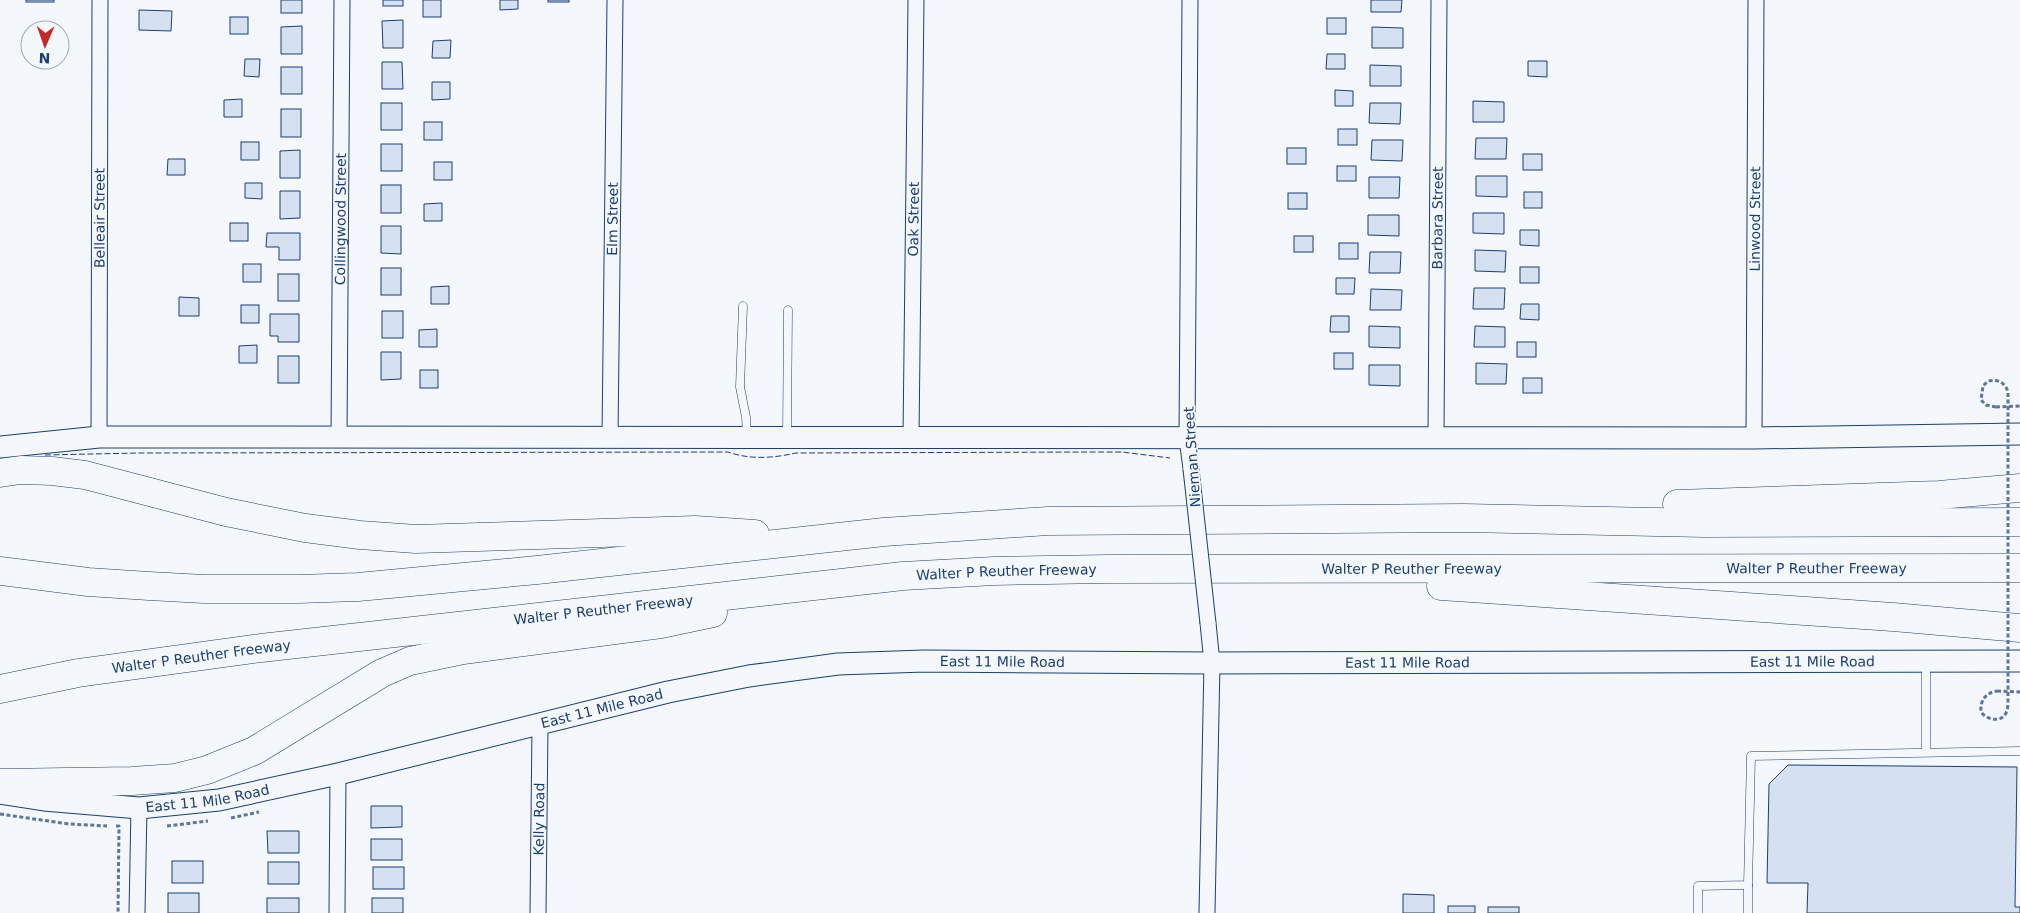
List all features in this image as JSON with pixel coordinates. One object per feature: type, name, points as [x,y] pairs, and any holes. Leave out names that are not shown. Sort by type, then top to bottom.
[{"type":"highway","points":[[0,473],[21,470],[85,475],[226,512],[304,528],[360,535],[416,539],[695,530],[816,538]]},
{"type":"highway","points":[[1541,519],[1649,504],[1940,496],[2020,488]]},
{"type":"highway","points":[[0,571],[88,582],[204,589],[298,589],[358,587],[537,570],[816,538],[985,524],[1065,520],[1464,518],[1704,523],[2020,522]]},
{"type":"highway","points":[[1108,568],[1242,586],[1430,585],[1883,616],[2020,628]]},
{"type":"highway","name":"Walter P Reuther Freeway","points":[[0,689],[78,673],[261,648],[803,587],[994,570],[1108,568],[2020,568]]},
{"type":"highway","points":[[0,783],[132,781],[175,778],[207,770],[254,751],[382,673],[410,661],[463,650],[661,624],[744,606],[803,587]]},
{"type":"main road","points":[[0,447],[99,438],[1754,438],[2020,434]]},
{"type":"main road","name":"East 11 Mile Road","points":[[0,793],[53,801],[139,808],[219,800],[338,774],[677,690],[749,676],[838,664],[924,661],[1212,663],[2020,661]]},
{"type":"street","name":"Belleair Street","points":[[99,438],[100,0]]},
{"type":"street","name":"Collingwood Street","points":[[339,438],[342,0]]},
{"type":"street","name":"Elm Street","points":[[610,438],[616,0]]},
{"type":"street","name":"Oak Street","points":[[911,438],[916,0]]},
{"type":"street","name":"Nieman Street","points":[[1190,0],[1187,438],[1212,663],[1207,913]]},
{"type":"street","name":"Barbara Street","points":[[1436,437],[1439,0]]},
{"type":"street","name":"Linwood Street","points":[[1754,438],[1756,0]]},
{"type":"street","name":"Kelly Road","points":[[538,913],[540,724]]},
{"type":"street","points":[[337,913],[338,774]]},
{"type":"street","points":[[137,913],[139,808]]},
{"type":"lane","points":[[743,306],[740,388],[746,417],[747,437]]},
{"type":"lane","points":[[787,437],[788,310]]},
{"type":"lane","points":[[1926,661],[1926,752]]},
{"type":"lane","points":[[1748,913],[1751,756],[2020,751]]},
{"type":"lane","points":[[1698,913],[1698,886],[1748,885]]},
{"type":"path","points":[[2020,406],[1996,407],[1986,405],[1981,400],[1983,386],[1988,381],[1999,381],[2006,387],[2008,392],[2008,700],[2007,712],[2002,717],[1987,718],[1981,712],[1982,700],[1988,694],[1997,691],[2020,692]]},
{"type":"path","points":[[0,814],[69,824],[119,826],[118,913]]},
{"type":"building","points":[[26,0],[54,0],[54,2],[26,2]]},
{"type":"building","points":[[281,0],[302,0],[302,13],[281,13]]},
{"type":"building","points":[[383,0],[403,0],[403,6],[383,6]]},
{"type":"building","points":[[423,0],[441,0],[441,17],[423,17]]},
{"type":"building","points":[[500,0],[518,0],[518,9],[500,10]]},
{"type":"building","points":[[548,0],[569,0],[569,2],[548,2]]},
{"type":"building","points":[[1371,0],[1402,0],[1401,12],[1371,12]]},
{"type":"building","points":[[139,10],[172,11],[171,31],[139,30]]},
{"type":"building","points":[[230,17],[248,17],[248,34],[230,34]]},
{"type":"building","points":[[1327,18],[1346,18],[1346,34],[1327,34]]},
{"type":"building","points":[[403,20],[403,48],[383,48],[382,21]]},
{"type":"building","points":[[302,26],[302,54],[281,54],[281,27]]},
{"type":"building","points":[[1372,27],[1403,28],[1403,48],[1372,48]]},
{"type":"building","points":[[451,40],[450,58],[432,58],[433,41]]},
{"type":"building","points":[[1327,54],[1345,54],[1345,69],[1326,69]]},
{"type":"building","points":[[245,59],[260,59],[259,77],[244,76]]},
{"type":"building","points":[[1528,61],[1547,61],[1547,77],[1528,76]]},
{"type":"building","points":[[382,62],[402,62],[403,89],[382,89]]},
{"type":"building","points":[[1370,65],[1401,66],[1401,86],[1370,86]]},
{"type":"building","points":[[281,67],[302,67],[302,94],[281,94]]},
{"type":"building","points":[[432,82],[450,82],[450,99],[432,100]]},
{"type":"building","points":[[1335,90],[1353,91],[1353,106],[1335,106]]},
{"type":"building","points":[[242,99],[242,117],[224,117],[224,100]]},
{"type":"building","points":[[1473,101],[1504,102],[1504,122],[1473,122]]},
{"type":"building","points":[[381,103],[402,103],[402,130],[381,130]]},
{"type":"building","points":[[1370,103],[1401,103],[1400,124],[1369,123]]},
{"type":"building","points":[[281,109],[301,109],[301,137],[281,137]]},
{"type":"building","points":[[424,122],[442,122],[442,140],[424,140]]},
{"type":"building","points":[[1338,129],[1357,129],[1357,145],[1338,145]]},
{"type":"building","points":[[1476,138],[1507,138],[1506,159],[1475,159]]},
{"type":"building","points":[[1372,140],[1403,140],[1402,161],[1371,160]]},
{"type":"building","points":[[241,142],[259,142],[259,160],[241,160]]},
{"type":"building","points":[[381,144],[402,144],[402,171],[381,171]]},
{"type":"building","points":[[1287,148],[1306,148],[1306,164],[1287,164]]},
{"type":"building","points":[[300,150],[300,178],[280,178],[280,151]]},
{"type":"building","points":[[1523,154],[1542,154],[1542,170],[1523,170]]},
{"type":"building","points":[[168,159],[185,159],[185,175],[167,175]]},
{"type":"building","points":[[434,162],[452,162],[452,180],[434,180]]},
{"type":"building","points":[[1337,166],[1356,166],[1356,181],[1337,181]]},
{"type":"building","points":[[1476,176],[1507,176],[1507,197],[1476,196]]},
{"type":"building","points":[[1369,177],[1400,177],[1399,198],[1369,198]]},
{"type":"building","points":[[245,183],[262,183],[262,199],[245,198]]},
{"type":"building","points":[[381,185],[401,185],[401,213],[381,213]]},
{"type":"building","points":[[280,191],[300,191],[300,218],[280,219]]},
{"type":"building","points":[[1524,192],[1542,192],[1542,208],[1524,208]]},
{"type":"building","points":[[1288,193],[1307,193],[1307,209],[1288,209]]},
{"type":"building","points":[[442,203],[442,221],[424,221],[424,204]]},
{"type":"building","points":[[1473,213],[1504,213],[1504,234],[1473,233]]},
{"type":"building","points":[[1368,215],[1399,215],[1399,236],[1368,235]]},
{"type":"building","points":[[230,223],[248,223],[248,241],[230,241]]},
{"type":"building","points":[[381,226],[401,226],[401,254],[381,253]]},
{"type":"building","points":[[1520,230],[1539,230],[1539,246],[1520,245]]},
{"type":"building","points":[[267,233],[300,233],[300,260],[279,260],[279,247],[266,247]]},
{"type":"building","points":[[1294,236],[1313,236],[1313,252],[1294,252]]},
{"type":"building","points":[[1339,243],[1358,243],[1358,259],[1339,259]]},
{"type":"building","points":[[1475,250],[1506,251],[1505,272],[1475,271]]},
{"type":"building","points":[[1370,252],[1401,252],[1400,273],[1369,273]]},
{"type":"building","points":[[243,264],[261,264],[261,282],[243,282]]},
{"type":"building","points":[[1520,267],[1539,267],[1539,283],[1520,283]]},
{"type":"building","points":[[381,268],[401,268],[401,295],[381,295]]},
{"type":"building","points":[[278,274],[299,274],[299,301],[278,301]]},
{"type":"building","points":[[1336,278],[1355,278],[1354,294],[1336,294]]},
{"type":"building","points":[[449,286],[449,304],[431,304],[431,287]]},
{"type":"building","points":[[1474,288],[1505,288],[1504,309],[1473,309]]},
{"type":"building","points":[[1371,289],[1402,290],[1401,310],[1370,310]]},
{"type":"building","points":[[179,297],[199,298],[199,316],[179,316]]},
{"type":"building","points":[[1521,304],[1539,304],[1539,320],[1520,319]]},
{"type":"building","points":[[241,305],[259,305],[259,323],[241,323]]},
{"type":"building","points":[[382,311],[403,311],[403,338],[382,338]]},
{"type":"building","points":[[270,314],[299,314],[299,342],[278,342],[278,336],[270,336]]},
{"type":"building","points":[[1331,316],[1349,316],[1349,332],[1330,332]]},
{"type":"building","points":[[1369,326],[1400,327],[1400,348],[1369,347]]},
{"type":"building","points":[[1475,326],[1505,327],[1505,347],[1474,347]]},
{"type":"building","points":[[437,329],[437,347],[419,347],[419,330]]},
{"type":"building","points":[[1517,342],[1536,342],[1536,357],[1517,357]]},
{"type":"building","points":[[257,345],[257,363],[239,363],[239,346]]},
{"type":"building","points":[[381,352],[401,352],[401,379],[381,380]]},
{"type":"building","points":[[1334,353],[1353,353],[1353,369],[1334,369]]},
{"type":"building","points":[[278,356],[299,356],[299,383],[278,383]]},
{"type":"building","points":[[1476,363],[1507,364],[1506,384],[1476,384]]},
{"type":"building","points":[[1369,365],[1400,365],[1400,386],[1369,385]]},
{"type":"building","points":[[420,370],[438,370],[438,388],[420,388]]},
{"type":"building","points":[[1523,378],[1542,378],[1542,393],[1523,393]]},
{"type":"building","points":[[1788,765],[2017,767],[2015,907],[2020,907],[2020,913],[1807,913],[1808,883],[1767,883],[1769,784]]},
{"type":"building","points":[[371,806],[402,806],[402,827],[371,828]]},
{"type":"building","points":[[267,831],[299,831],[299,853],[268,853]]},
{"type":"building","points":[[371,839],[402,839],[402,860],[371,860]]},
{"type":"building","points":[[172,861],[203,861],[203,883],[172,883]]},
{"type":"building","points":[[268,862],[299,862],[299,884],[268,884]]},
{"type":"building","points":[[373,867],[404,867],[404,889],[373,889]]},
{"type":"building","points":[[168,893],[199,893],[199,913],[168,913]]},
{"type":"building","points":[[1403,894],[1434,895],[1434,913],[1403,913]]},
{"type":"building","points":[[267,898],[299,898],[299,913],[267,913]]},
{"type":"building","points":[[372,898],[403,898],[403,913],[372,913]]},
{"type":"building","points":[[1448,906],[1475,906],[1475,913],[1448,913]]},
{"type":"building","points":[[1488,907],[1519,907],[1519,913],[1488,913]]},
{"type":"fence","points":[[45,455],[139,453],[728,452],[736,455],[762,457],[796,453],[1122,452],[1170,458]]}]
